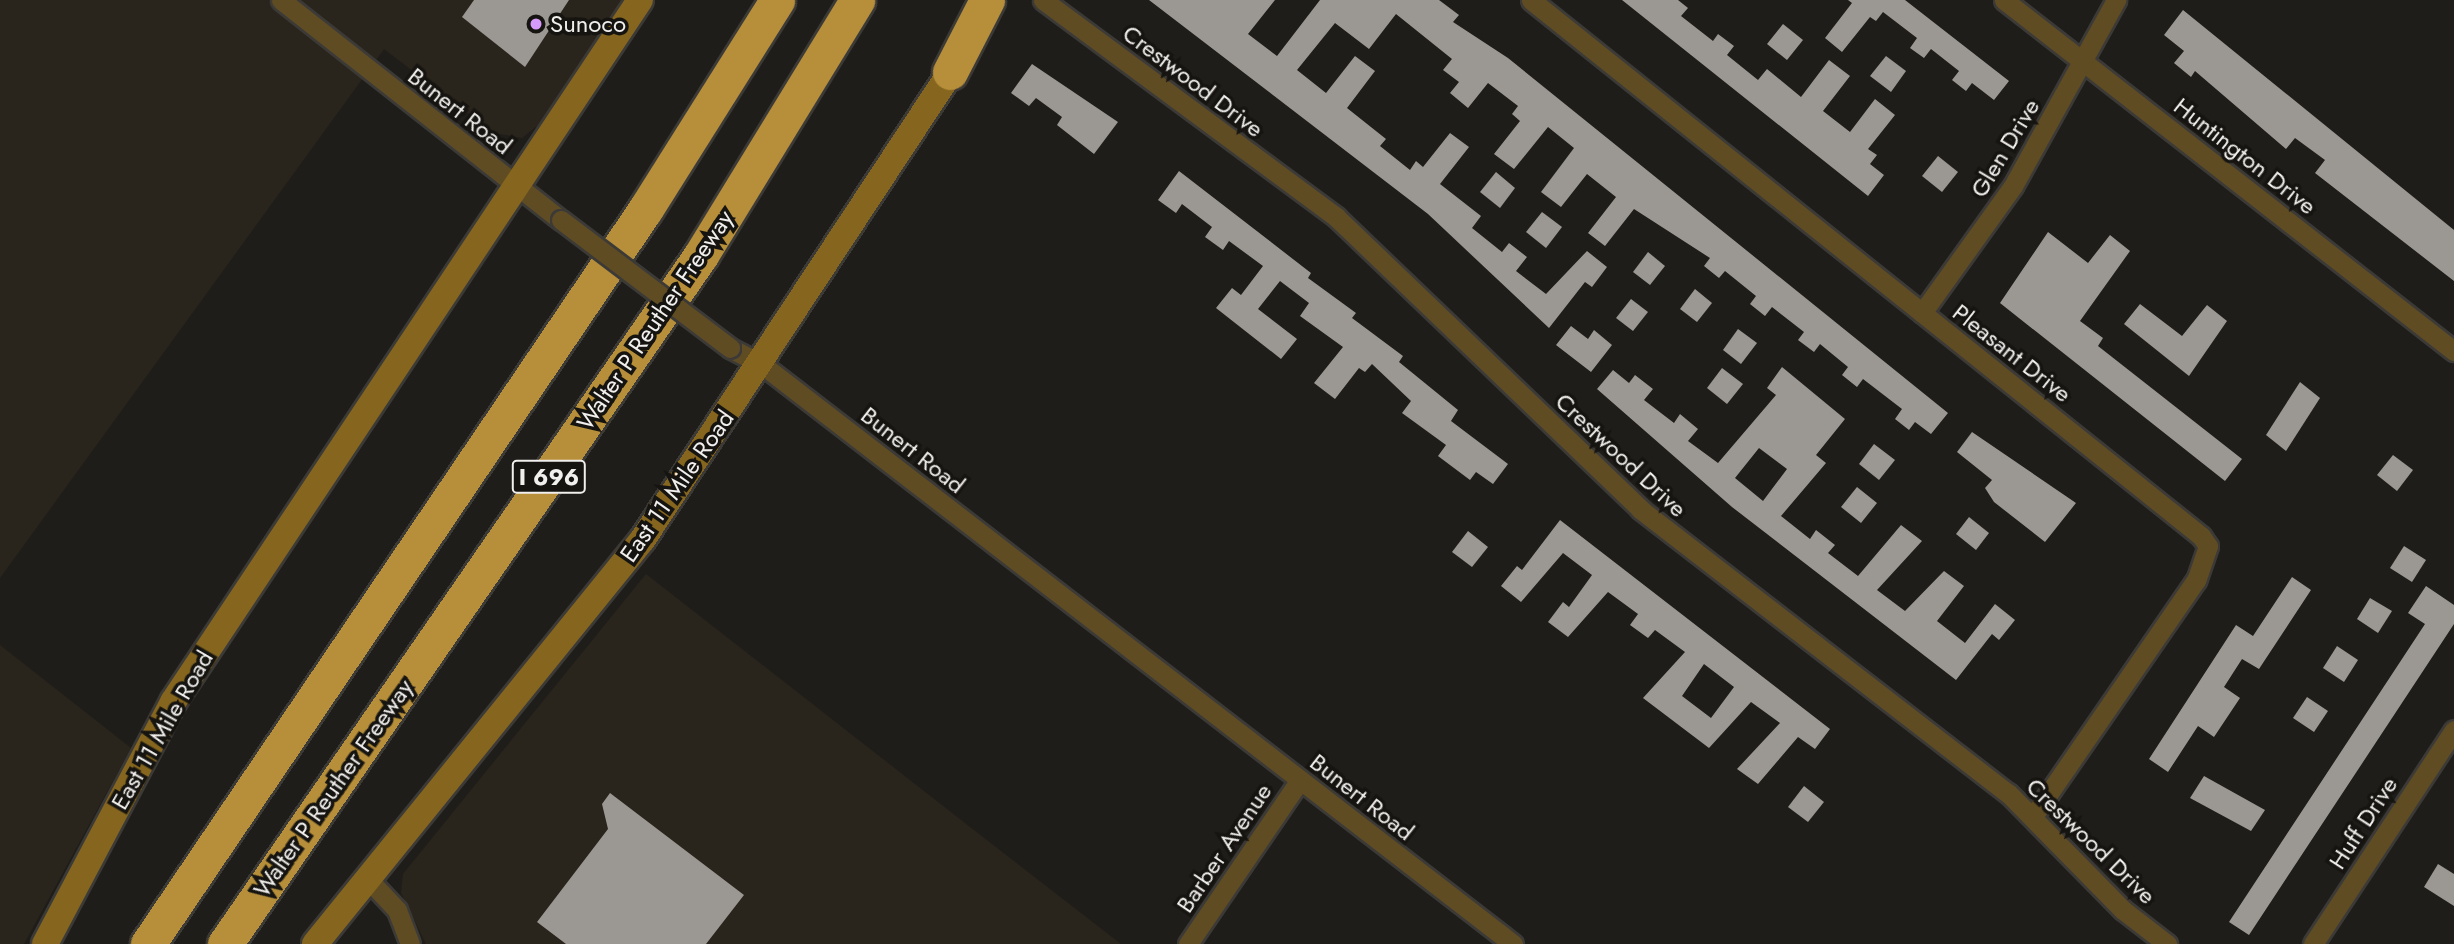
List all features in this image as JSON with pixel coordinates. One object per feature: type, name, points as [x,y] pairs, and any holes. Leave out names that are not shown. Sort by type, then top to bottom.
[{"type":"highway","name":"I 696","points":[[148,944],[622,244],[777,0]]},
{"type":"highway","name":"Walter P Reuther Freeway","points":[[225,944],[701,255],[857,0]]},
{"type":"highway","points":[[950,72],[987,0]]},
{"type":"main road","name":"East 11 Mile Road","points":[[45,944],[173,702],[519,188],[640,0]]},
{"type":"main road","name":"East 11 Mile Road","points":[[314,944],[643,539],[950,72],[1002,0]]},
{"type":"street","name":"Bunert Road","points":[[281,0],[519,188],[730,348],[760,363],[1513,944]]},
{"type":"street","name":"Crestwood Drive","points":[[1043,0],[1336,217],[1640,509],[2034,815],[2123,910],[2167,944]]},
{"type":"street","name":"Pleasant Drive","points":[[1531,0],[2195,528],[2207,546],[2196,580],[2034,815]]},
{"type":"street","name":"Huntington Drive","points":[[2004,0],[2454,351]]},
{"type":"street","name":"Glen Drive","points":[[1922,313],[2013,186],[2116,0]]},
{"type":"street","name":"Huff Drive","points":[[2313,944],[2454,730]]},
{"type":"street","name":"Barber Avenue","points":[[1188,944],[1300,780]]},
{"type":"street","points":[[367,878],[397,910],[410,944]]},
{"type":"shaded area","points":[[0,0],[625,0],[552,114],[522,138],[494,133],[384,49],[0,578]]},
{"type":"shaded area","points":[[646,574],[1121,944],[426,944],[401,893],[403,874]]},
{"type":"shaded area","points":[[0,645],[131,748],[24,944],[0,944]]},
{"type":"building","points":[[474,0],[569,0],[525,67],[462,17]]},
{"type":"building","points":[[1149,0],[1275,0],[1248,34],[1277,56],[1320,0],[1439,0],[1459,15],[1453,22],[1508,58],[1948,413],[1931,434],[1915,422],[1909,430],[1895,419],[1902,409],[1863,379],[1857,387],[1842,375],[1848,367],[1820,344],[1814,352],[1798,340],[1804,332],[1772,307],[1765,316],[1750,304],[1756,296],[1725,271],[1719,278],[1704,266],[1710,258],[1634,209],[1605,246],[1588,233],[1616,197],[1587,174],[1561,207],[1541,192],[1574,148],[1548,127],[1514,169],[1494,154],[1520,121],[1512,114],[1518,106],[1488,83],[1468,108],[1450,93],[1459,82],[1443,70],[1452,59],[1396,14],[1369,49],[1335,23],[1297,70],[1326,93],[1355,56],[1375,71],[1347,108],[1386,139],[1380,146],[1410,170],[1416,161],[1423,167],[1450,133],[1469,147],[1440,184],[1481,216],[1472,228],[1502,252],[1509,243],[1527,257],[1516,271],[1546,294],[1587,251],[1607,267],[1592,287],[1585,282],[1549,328],[1428,214]]},
{"type":"building","points":[[1622,0],[1678,0],[1688,8],[1681,16],[1713,41],[1718,34],[1734,46],[1727,55],[1758,80],[1767,69],[1801,97],[1829,60],[1850,76],[1823,111],[1850,132],[1875,99],[1895,115],[1868,149],[1877,155],[1870,164],[1884,175],[1868,196]]},
{"type":"building","points":[[1848,0],[1905,0],[2009,81],[1994,100],[1972,83],[1966,91],[1952,80],[1959,71],[1931,49],[1924,58],[1910,48],[1917,38],[1883,12],[1876,21],[1870,17],[1842,52],[1825,38],[1852,3]]},
{"type":"building","points":[[2183,10],[2454,230],[2454,281],[2315,173],[2325,160],[2295,138],[2286,149],[2195,71],[2191,77],[2174,63],[2184,51],[2164,35]]},
{"type":"building","points":[[1783,24],[1803,40],[1787,60],[1767,44]]},
{"type":"building","points":[[1886,56],[1906,71],[1891,92],[1870,76]]},
{"type":"building","points":[[1032,64],[1118,122],[1094,154],[1057,125],[1062,117],[1036,98],[1029,106],[1011,93]]},
{"type":"building","points":[[1938,156],[1958,172],[1942,192],[1922,176]]},
{"type":"building","points":[[1179,171],[1311,273],[1308,278],[1356,313],[1352,318],[1403,356],[1399,362],[1458,410],[1451,421],[1508,464],[1493,484],[1476,472],[1470,480],[1438,456],[1446,445],[1402,413],[1411,401],[1372,364],[1365,372],[1359,368],[1335,399],[1314,383],[1343,347],[1300,316],[1309,303],[1280,281],[1258,309],[1297,339],[1281,359],[1216,308],[1232,288],[1241,295],[1263,266],[1229,241],[1223,250],[1205,237],[1212,227],[1182,204],[1176,213],[1158,200]]},
{"type":"building","points":[[1496,172],[1515,188],[1500,208],[1480,192]]},
{"type":"building","points":[[1542,212],[1562,227],[1546,248],[1526,232]]},
{"type":"building","points":[[2048,232],[2088,263],[2110,235],[2130,251],[2080,321],[2103,338],[2098,346],[2242,459],[2225,481],[2000,303]]},
{"type":"building","points":[[1648,252],[1665,266],[1650,285],[1633,272]]},
{"type":"building","points":[[1695,289],[1712,303],[1697,322],[1680,309]]},
{"type":"building","points":[[1631,299],[1648,312],[1633,331],[1616,318]]},
{"type":"building","points":[[2140,304],[2182,336],[2207,305],[2227,321],[2189,376],[2124,324]]},
{"type":"building","points":[[1571,326],[1588,339],[1594,330],[1612,345],[1591,372],[1556,345]]},
{"type":"building","points":[[1738,329],[1757,343],[1741,364],[1723,350]]},
{"type":"building","points":[[1782,367],[1845,419],[1816,455],[1826,463],[1781,516],[1810,539],[1816,530],[1835,545],[1828,553],[1858,576],[1901,525],[1922,541],[1877,590],[1905,611],[1944,571],[1964,586],[1937,621],[1965,643],[1995,604],[2015,620],[1999,640],[1992,634],[1956,680],[1732,507],[1597,389],[1613,370],[1629,383],[1635,375],[1653,389],[1644,400],[1674,423],[1680,414],[1698,429],[1688,441],[1718,463],[1776,395],[1767,388]],"holes":[[[1759,448],[1787,469],[1763,501],[1735,478]]]},
{"type":"building","points":[[1722,368],[1743,384],[1727,404],[1707,388]]},
{"type":"building","points":[[2300,382],[2320,398],[2286,451],[2266,435]]},
{"type":"building","points":[[1972,432],[2076,503],[2045,542],[1994,502],[1985,488],[1992,480],[1957,452]]},
{"type":"building","points":[[1874,444],[1895,460],[1879,480],[1859,464]]},
{"type":"building","points":[[2393,455],[2413,470],[2397,491],[2377,475]]},
{"type":"building","points":[[1857,487],[1877,503],[1861,523],[1841,507]]},
{"type":"building","points":[[1969,517],[1989,533],[1976,550],[1956,534]]},
{"type":"building","points":[[1560,520],[1830,729],[1815,749],[1798,737],[1758,784],[1737,769],[1780,723],[1751,702],[1709,748],[1643,698],[1685,652],[1655,630],[1648,638],[1630,625],[1638,614],[1608,592],[1568,637],[1548,622],[1563,602],[1569,607],[1592,575],[1563,553],[1521,602],[1501,586],[1517,566],[1522,570]],"holes":[[[1704,664],[1734,687],[1711,718],[1682,696]]]},
{"type":"building","points":[[1468,531],[1488,547],[1472,567],[1452,552]]},
{"type":"building","points":[[2404,546],[2426,560],[2412,582],[2390,568]]},
{"type":"building","points":[[2292,577],[2311,590],[2259,669],[2242,659],[2224,687],[2240,698],[2214,737],[2198,726],[2168,772],[2149,759],[2236,625],[2253,636]]},
{"type":"building","points":[[2426,586],[2454,605],[2454,624],[2249,935],[2229,922],[2425,624],[2408,613]]},
{"type":"building","points":[[2370,598],[2392,611],[2378,633],[2357,619]]},
{"type":"building","points":[[2337,646],[2358,660],[2344,682],[2323,668]]},
{"type":"building","points":[[2307,697],[2328,711],[2314,732],[2293,718]]},
{"type":"building","points":[[2204,776],[2265,810],[2251,831],[2190,798]]},
{"type":"building","points":[[1804,786],[1824,802],[1808,822],[1788,807]]},
{"type":"building","points":[[610,793],[744,895],[706,944],[566,944],[537,922],[608,829],[602,804]]},
{"type":"building","points":[[2438,864],[2454,874],[2454,906],[2424,887]]},
{"type":"place","name":"Sunoco","points":[[536,24]]}]
